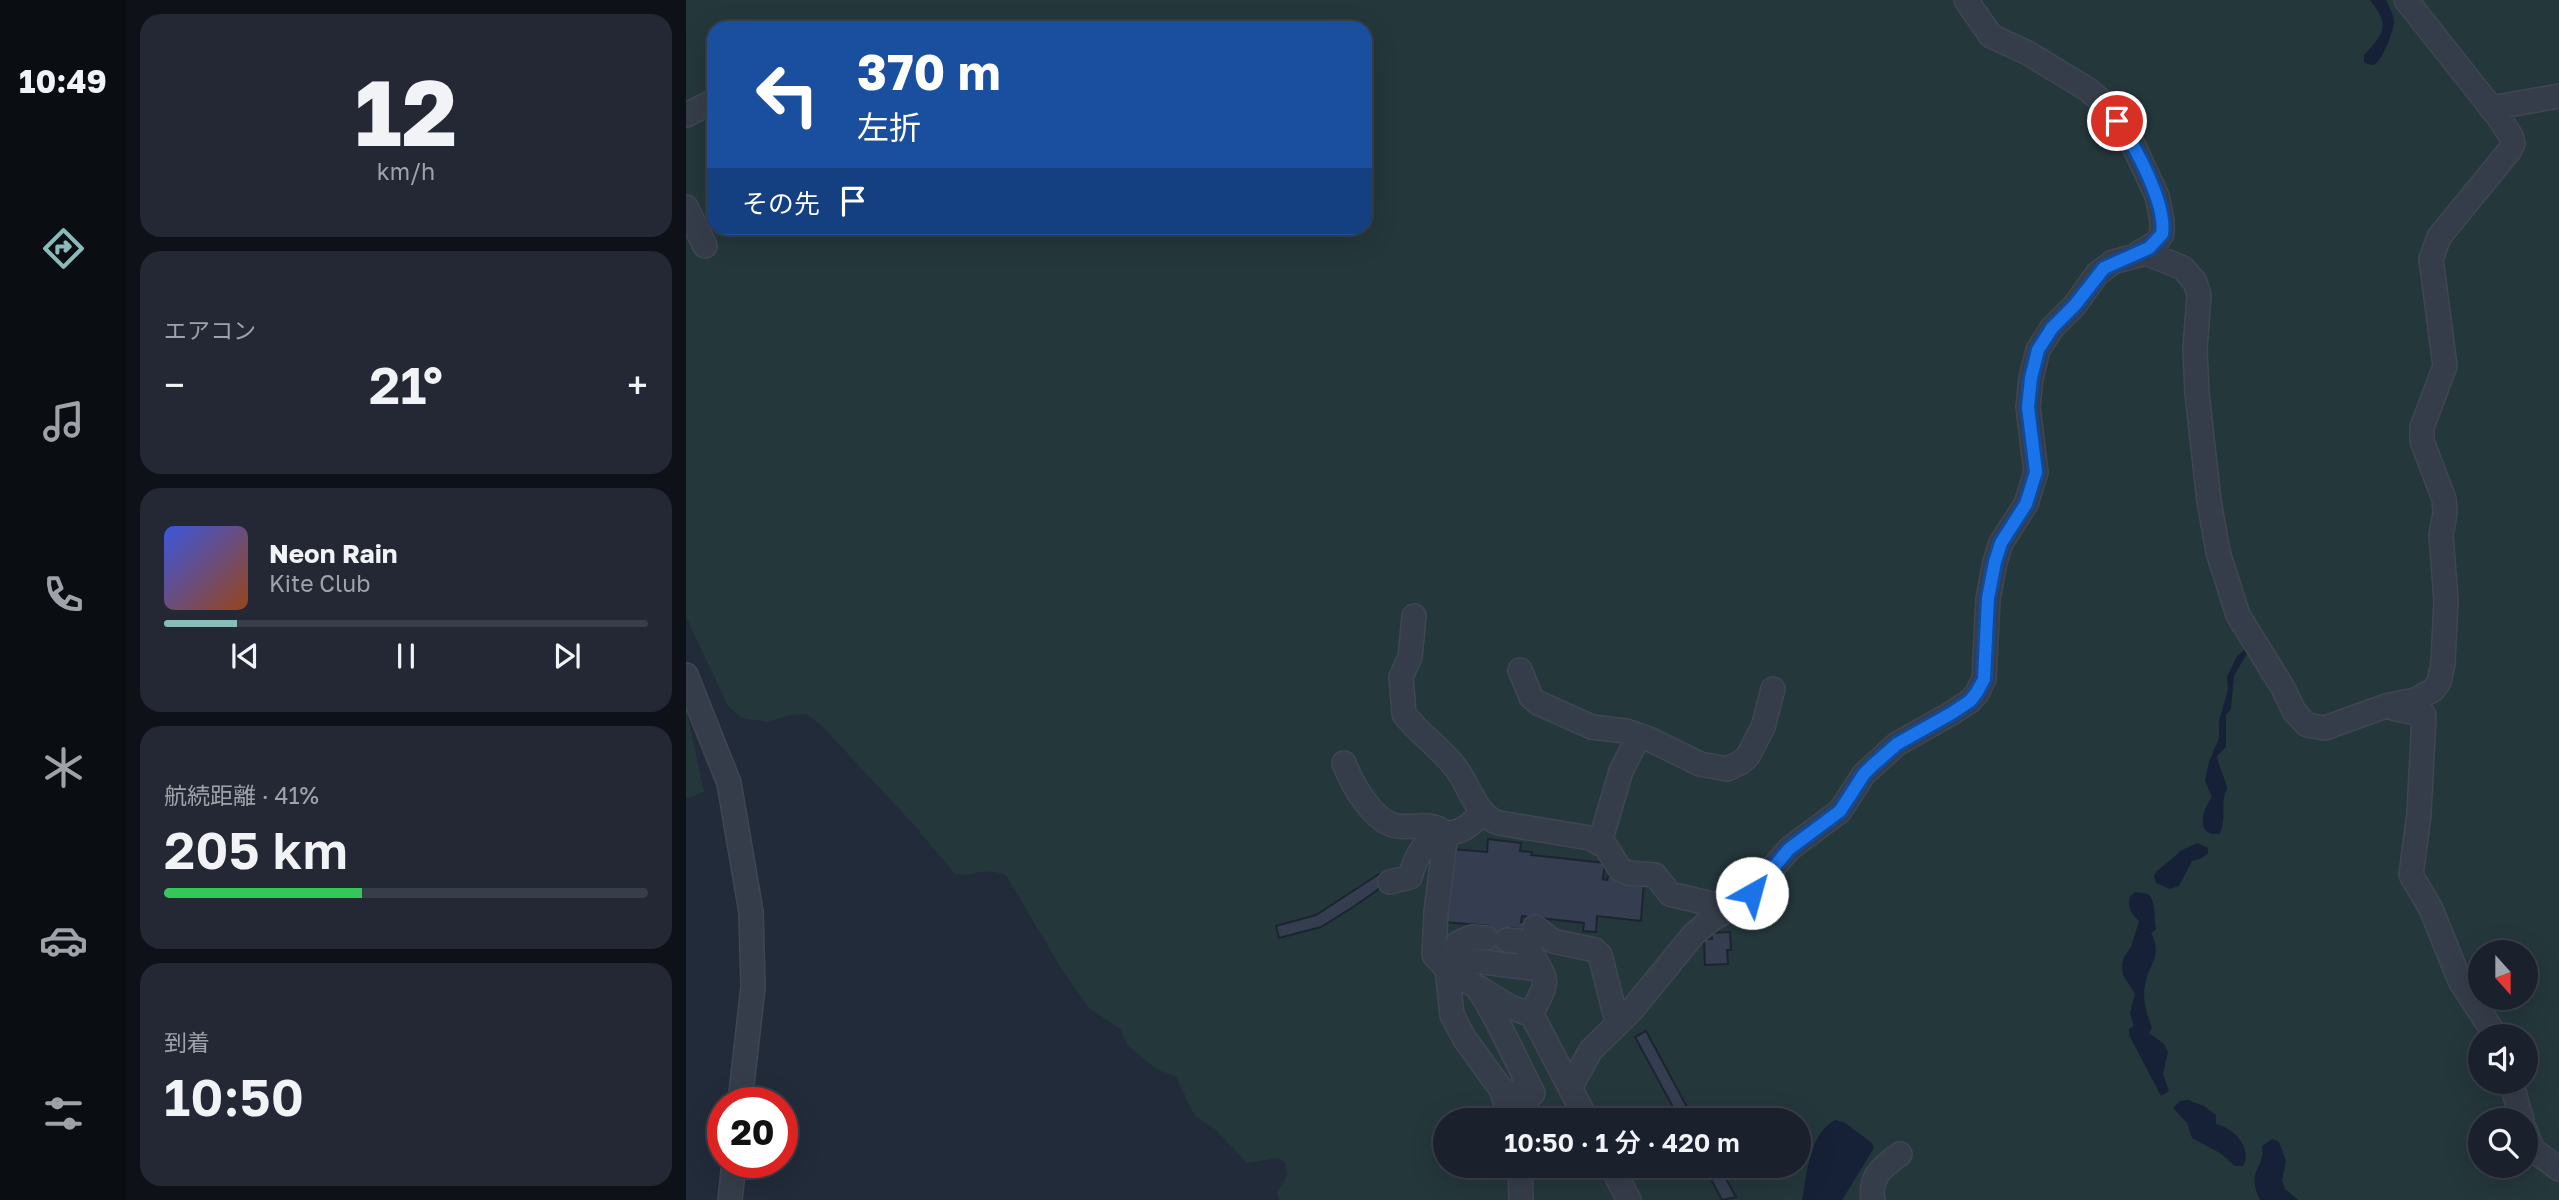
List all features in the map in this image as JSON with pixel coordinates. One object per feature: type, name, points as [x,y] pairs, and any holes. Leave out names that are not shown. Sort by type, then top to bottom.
[{"type":"street","points":[[1570,1088],[1591,1050],[1630,1012],[1694,934],[1752,893],[1789,849],[1840,811],[1864,774],[1897,744],[1952,713],[1970,701],[1977,692],[1984,679],[1988,598],[1995,562],[2001,543],[2026,504],[2036,472],[2028,407],[2038,350],[2052,328],[2075,305],[2104,268],[2139,253],[2156,243],[2162,234],[2157,196],[2131,140],[2104,103],[2087,89],[2028,53],[1991,36],[1966,0]]},
{"type":"street","points":[[2139,253],[2183,268],[2195,282],[2199,295],[2194,349],[2197,393],[2209,501],[2218,552],[2238,615],[2294,711],[2306,725],[2325,729],[2386,706],[2416,700],[2433,690],[2439,682],[2443,663],[2446,600],[2441,535],[2445,523],[2444,499],[2422,441],[2424,418],[2440,386],[2445,366],[2431,259],[2439,237],[2513,143],[2491,108],[2406,0]]},
{"type":"street","points":[[2491,108],[2559,96]]},
{"type":"street","points":[[686,115],[707,104]]},
{"type":"street","points":[[686,207],[705,246]]},
{"type":"street","points":[[1414,616],[1410,657],[1401,677],[1404,714],[1456,768],[1482,813],[1490,820],[1600,842],[1620,869],[1628,873],[1655,876],[1670,894],[1732,909]]},
{"type":"street","points":[[1520,670],[1531,697],[1538,702],[1592,727],[1626,731],[1715,769],[1734,768],[1748,756],[1763,727],[1773,689]]},
{"type":"street","points":[[686,675],[729,783],[751,912],[752,987],[742,1087]]},
{"type":"street","points":[[2386,706],[2424,715],[2419,814],[2411,875],[2431,909],[2465,989],[2488,1024]]},
{"type":"street","points":[[1600,842],[1621,771],[1639,736]]},
{"type":"street","points":[[1344,764],[1362,798],[1387,822],[1398,826],[1425,824],[1446,833]]},
{"type":"street","points":[[1390,882],[1410,877],[1414,862],[1430,840],[1446,833],[1457,832],[1482,813]]},
{"type":"street","points":[[1446,833],[1436,912],[1434,956],[1453,966],[1458,974],[1510,1007],[1532,1015]]},
{"type":"street","points":[[1535,927],[1553,941],[1595,950],[1600,955],[1617,1022]]},
{"type":"street","points":[[1507,1108],[1501,1089],[1464,1038],[1452,1015],[1453,966],[1458,943],[1472,937],[1525,942],[1544,975],[1545,985],[1532,1015],[1581,1108]]},
{"type":"street","points":[[1453,966],[1465,960],[1540,969]]},
{"type":"street","points":[[1477,987],[1533,1093],[1528,1098],[1521,1098],[1501,1089]]},
{"type":"street","points":[[1874,1200],[1873,1179],[1885,1165],[1900,1154]]},
{"type":"street","points":[[2538,1154],[2559,1169]]},
{"type":"street","points":[[730,1200],[732,1178]]},
{"type":"street","points":[[1520,1178],[1521,1200]]},
{"type":"street","points":[[1617,1178],[1629,1200]]},
{"type":"green space","points":[[686,0],[2559,0],[2559,1200],[1639,1200],[1627,1178],[1811,1178],[1811,1108],[1587,1108],[1525,1024],[1570,1108],[1433,1108],[1433,1178],[1607,1178],[1619,1200],[1279,1200],[1277,1193],[1287,1175],[1285,1163],[1278,1158],[1247,1163],[1215,1129],[1195,1116],[1176,1077],[1156,1069],[1128,1046],[1120,1029],[1089,1008],[1061,968],[1006,875],[990,871],[955,874],[914,825],[822,726],[806,714],[790,715],[767,722],[741,718],[728,706],[686,617]]},
{"type":"green space","points":[[686,707],[704,792],[686,799]]},
{"type":"water","points":[[2370,0],[2386,0],[2394,22],[2384,52],[2378,62],[2372,65],[2364,62],[2364,55],[2377,41],[2382,23]]},
{"type":"water","points":[[2247,648],[2249,650],[2234,676],[2231,709],[2226,715],[2226,747],[2217,756],[2227,789],[2222,829],[2219,834],[2211,834],[2206,831],[2203,821],[2203,815],[2212,797],[2205,781],[2219,738],[2219,721],[2228,690],[2227,677],[2237,656]]},
{"type":"water","points":[[2197,843],[2208,848],[2208,853],[2192,861],[2179,886],[2170,889],[2156,883],[2156,872],[2182,850]]},
{"type":"water","points":[[2136,892],[2151,897],[2154,910],[2156,929],[2151,933],[2156,948],[2144,996],[2152,1028],[2149,1033],[2164,1044],[2168,1052],[2163,1074],[2169,1091],[2161,1096],[2129,1035],[2129,1029],[2134,1026],[2130,1013],[2135,994],[2123,975],[2122,964],[2131,947],[2139,921],[2129,907],[2130,896]]},
{"type":"water","points":[[2188,1100],[2204,1106],[2216,1115],[2216,1124],[2235,1134],[2240,1140],[2246,1152],[2243,1166],[2235,1166],[2220,1153],[2192,1138],[2187,1123],[2173,1108],[2180,1101]]},
{"type":"water","points":[[1835,1120],[1845,1123],[1872,1143],[1874,1148],[1842,1200],[1802,1200],[1806,1178],[1811,1178],[1814,1145],[1826,1126]]},
{"type":"water","points":[[2272,1139],[2279,1142],[2286,1161],[2282,1181],[2285,1189],[2298,1200],[2260,1200],[2255,1175],[2261,1160],[2262,1146]]},
{"type":"building","points":[[1488,839],[1521,843],[1520,851],[1532,852],[1531,855],[1605,863],[1603,879],[1607,880],[1608,876],[1644,880],[1641,921],[1597,916],[1596,932],[1583,931],[1584,923],[1522,916],[1521,922],[1531,923],[1530,931],[1511,928],[1506,958],[1482,956],[1483,945],[1487,946],[1489,926],[1445,922],[1453,849],[1487,852]]},
{"type":"building","points":[[1379,874],[1386,884],[1353,907],[1321,927],[1279,938],[1276,926],[1316,915]]},
{"type":"building","points":[[1730,932],[1731,950],[1727,950],[1728,964],[1705,965],[1704,939],[1712,939],[1711,933]]},
{"type":"building","points":[[1646,1031],[1688,1108],[1673,1108],[1635,1037]]},
{"type":"building","points":[[1710,1178],[1726,1178],[1736,1197],[1722,1200]]},
{"type":"route","points":[[1752,893],[1789,849],[1840,811],[1873,765],[1897,744],[1970,701],[1984,679],[1988,598],[1995,562],[2001,543],[2026,504],[2036,472],[2028,407],[2038,350],[2052,328],[2075,305],[2097,274],[2113,262],[2149,248],[2162,234],[2157,196],[2131,140],[2117,121]]}]
